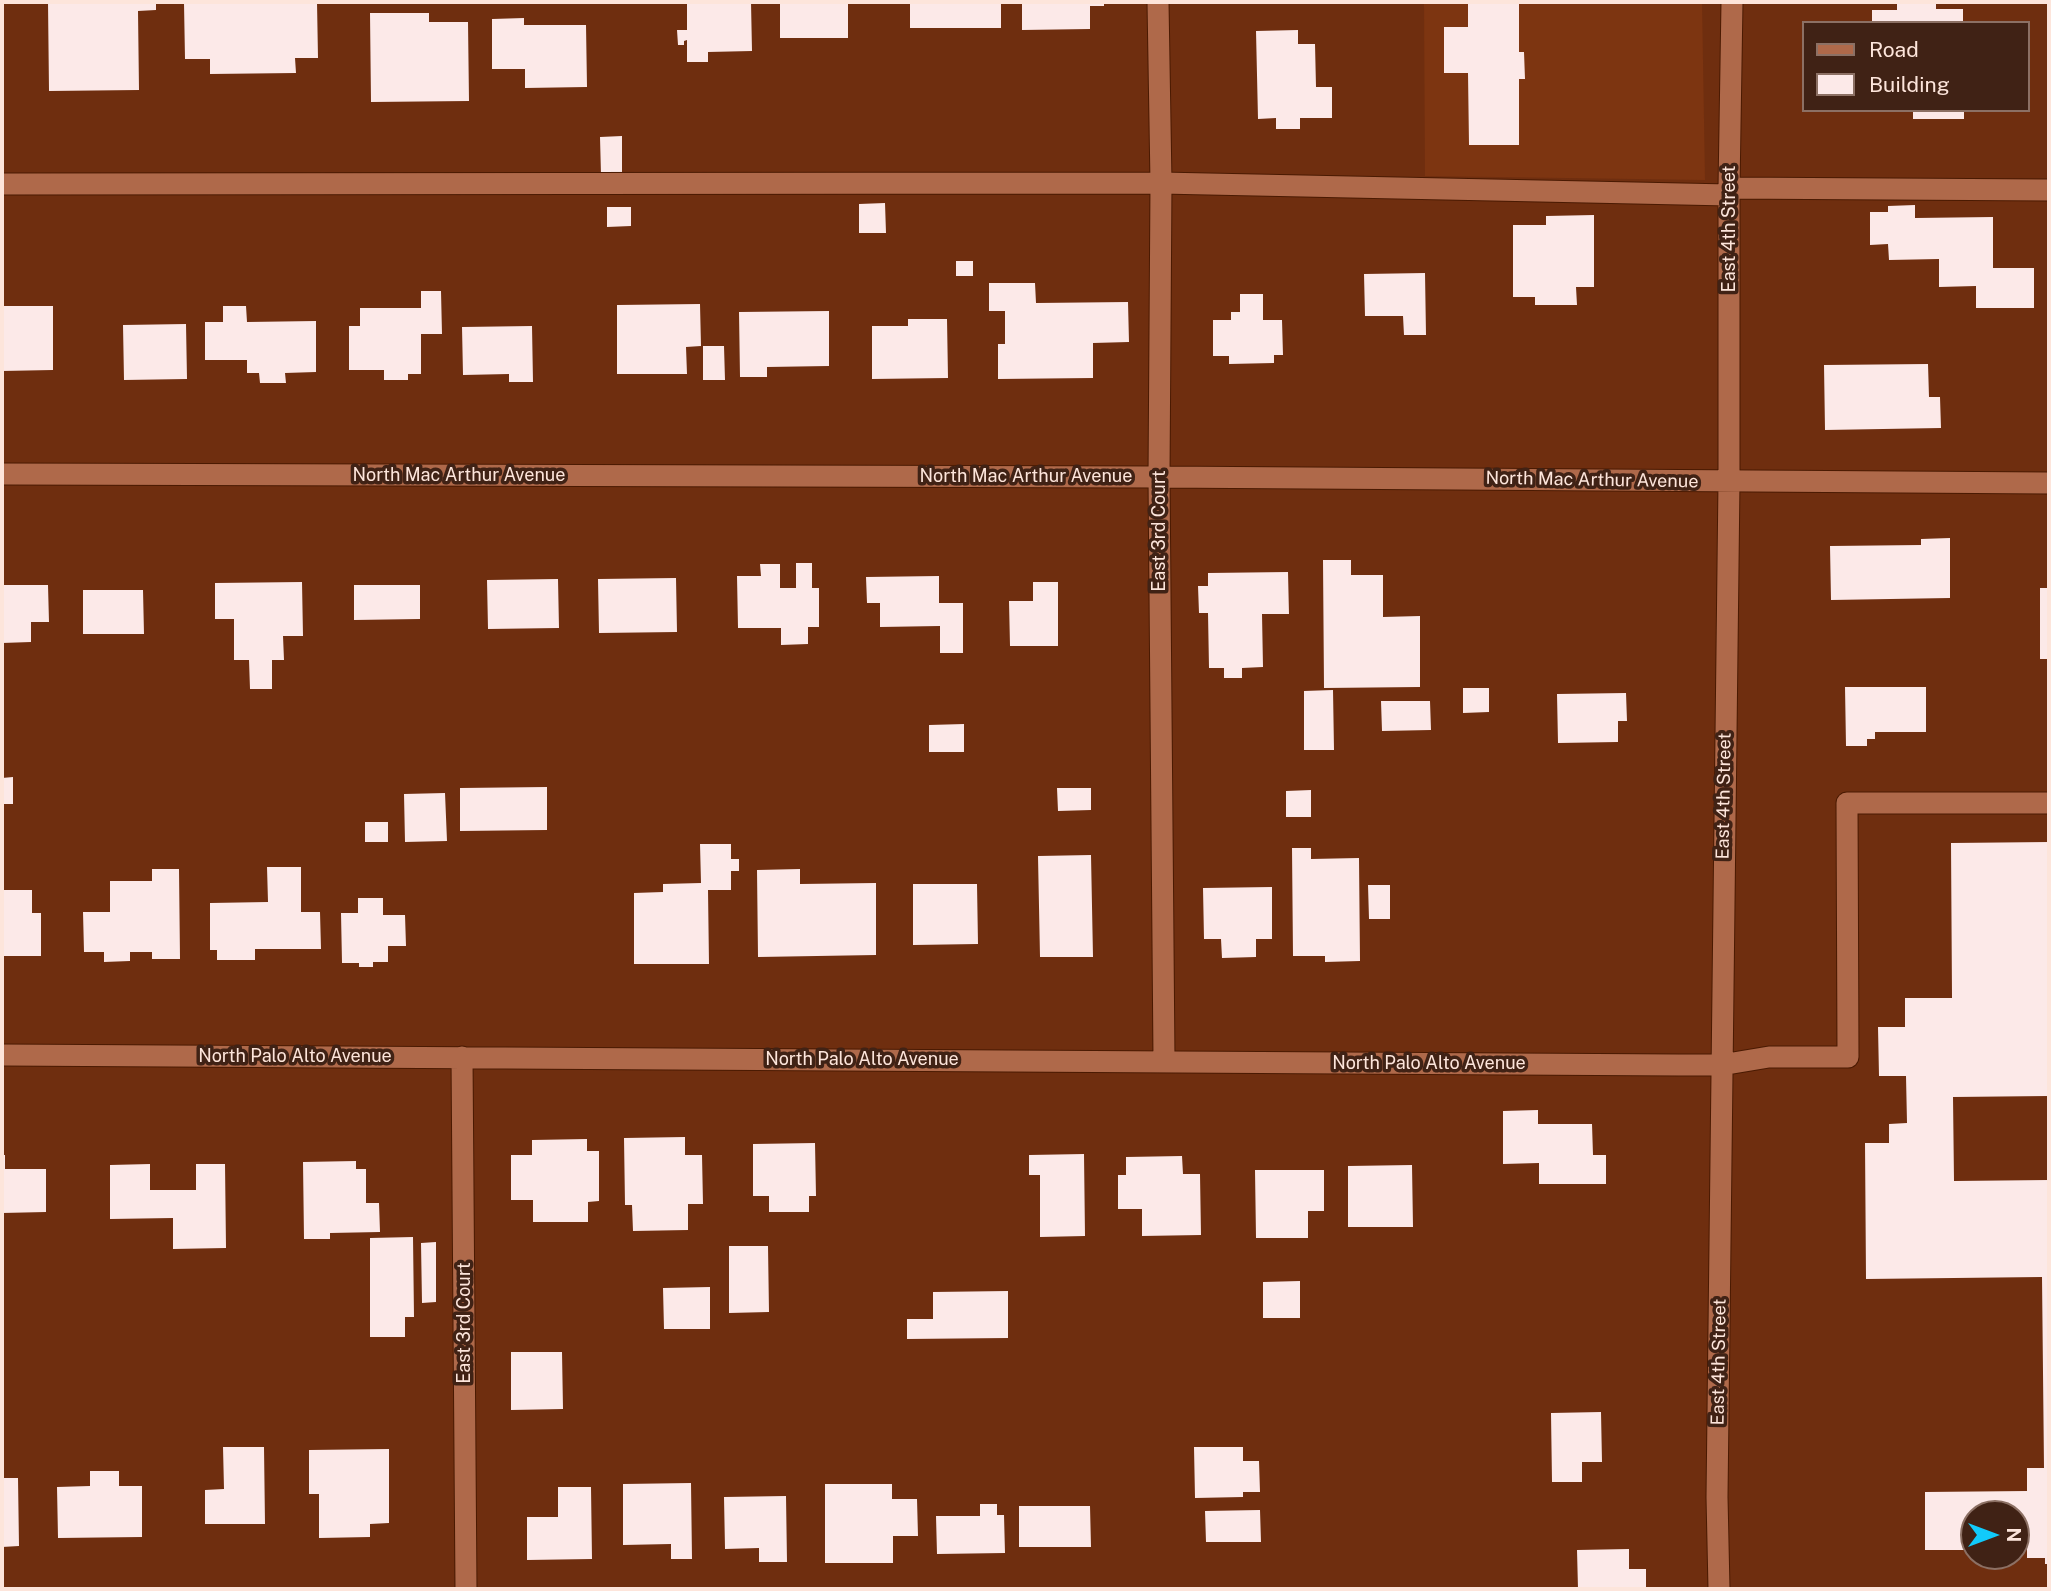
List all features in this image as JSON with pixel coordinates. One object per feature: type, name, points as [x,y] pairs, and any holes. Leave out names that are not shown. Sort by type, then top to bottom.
[{"type":"street","name":"East 3rd Court","points":[[1158,2],[1161,183],[1158,477],[1164,1060]]},
{"type":"street","name":"East 4th Street","points":[[1719,1589],[1717,1497],[1732,2]]},
{"type":"street","points":[[2,184],[1161,183],[1729,191],[2049,190]]},
{"type":"street","name":"North Mac Arthur Avenue","points":[[2,474],[2049,483]]},
{"type":"street","name":"North Palo Alto Avenue","points":[[2,1055],[1721,1065],[1769,1057],[1847,1057],[1847,803],[2049,803]]},
{"type":"street","name":"East 3rd Court","points":[[462,1057],[466,1589]]},
{"type":"shaded area","points":[[1424,2],[1702,2],[1705,180],[1425,176]]},
{"type":"building","points":[[48,2],[156,2],[156,10],[138,11],[139,90],[49,91]]},
{"type":"building","points":[[317,2],[318,58],[295,58],[296,73],[210,74],[210,59],[185,59],[184,3]]},
{"type":"building","points":[[751,2],[752,51],[708,52],[708,62],[687,62],[687,40],[684,45],[678,45],[677,30],[687,30],[687,3]]},
{"type":"building","points":[[780,2],[848,2],[848,38],[780,38]]},
{"type":"building","points":[[910,2],[1001,2],[1001,28],[910,28]]},
{"type":"building","points":[[1022,2],[1104,2],[1104,6],[1090,6],[1090,29],[1022,30]]},
{"type":"building","points":[[1468,2],[1519,2],[1519,52],[1524,52],[1525,79],[1519,79],[1519,145],[1469,145],[1468,73],[1444,73],[1444,27],[1468,27]]},
{"type":"building","points":[[1897,2],[1936,2],[1936,9],[1963,9],[1963,21],[1872,21],[1872,10],[1897,10]]},
{"type":"building","points":[[370,13],[429,13],[429,22],[468,22],[469,101],[371,102]]},
{"type":"building","points":[[524,18],[524,25],[586,25],[587,87],[525,88],[525,69],[492,69],[492,19]]},
{"type":"building","points":[[1298,30],[1298,44],[1315,44],[1316,87],[1332,87],[1332,118],[1300,118],[1300,129],[1276,129],[1276,118],[1258,119],[1256,31]]},
{"type":"building","points":[[1913,112],[1964,112],[1964,119],[1913,119]]},
{"type":"building","points":[[622,136],[622,175],[601,175],[600,137]]},
{"type":"building","points":[[885,203],[886,233],[859,233],[859,204]]},
{"type":"building","points":[[1915,205],[1915,218],[1993,217],[1993,268],[2034,268],[2034,308],[1976,308],[1976,286],[1939,287],[1939,259],[1889,260],[1888,244],[1870,245],[1870,212],[1888,212],[1888,206]]},
{"type":"building","points":[[607,207],[631,207],[631,226],[607,227]]},
{"type":"building","points":[[1594,215],[1594,287],[1576,287],[1577,305],[1535,305],[1535,297],[1513,297],[1513,225],[1546,225],[1546,216]]},
{"type":"building","points":[[956,261],[973,261],[973,276],[956,276]]},
{"type":"building","points":[[1425,273],[1426,335],[1404,335],[1403,316],[1365,316],[1364,274]]},
{"type":"building","points":[[989,283],[1035,283],[1036,303],[1128,302],[1129,342],[1093,343],[1093,378],[998,379],[998,344],[1005,344],[1005,311],[989,311]]},
{"type":"building","points":[[421,291],[441,291],[442,334],[421,334],[421,374],[408,374],[408,380],[384,380],[384,370],[349,370],[349,326],[360,326],[360,308],[421,308]]},
{"type":"building","points":[[1240,294],[1263,294],[1263,320],[1282,320],[1283,355],[1274,355],[1274,363],[1229,364],[1229,356],[1213,356],[1213,320],[1231,320],[1231,312],[1240,312]]},
{"type":"building","points":[[700,304],[701,346],[686,347],[687,374],[617,374],[617,305]]},
{"type":"building","points":[[2,306],[53,306],[53,370],[2,371]]},
{"type":"building","points":[[223,306],[246,306],[247,322],[316,321],[316,372],[285,373],[286,383],[260,383],[259,373],[247,373],[247,360],[205,360],[205,322],[223,322]]},
{"type":"building","points":[[829,311],[829,366],[767,367],[767,377],[740,377],[739,312]]},
{"type":"building","points":[[908,319],[947,319],[948,378],[872,379],[872,326],[908,326]]},
{"type":"building","points":[[186,324],[187,379],[124,380],[123,325]]},
{"type":"building","points":[[532,326],[533,382],[509,382],[509,374],[463,375],[462,327]]},
{"type":"building","points":[[703,346],[724,346],[725,380],[703,380]]},
{"type":"building","points":[[1928,364],[1929,397],[1940,397],[1941,428],[1825,430],[1824,365]]},
{"type":"building","points":[[1950,538],[1950,598],[1831,600],[1830,546],[1921,545],[1921,539]]},
{"type":"building","points":[[1323,560],[1351,560],[1351,575],[1383,575],[1383,617],[1420,616],[1420,687],[1324,688]]},
{"type":"building","points":[[796,563],[812,563],[812,588],[819,588],[819,627],[808,627],[808,644],[781,645],[781,628],[738,628],[737,576],[761,576],[760,564],[780,564],[780,588],[796,588]]},
{"type":"building","points":[[1288,572],[1289,614],[1262,614],[1263,667],[1242,668],[1242,678],[1224,678],[1224,668],[1209,668],[1208,613],[1199,613],[1198,586],[1208,586],[1208,573]]},
{"type":"building","points":[[939,576],[939,603],[963,603],[963,653],[940,653],[940,626],[880,627],[880,603],[867,603],[866,577]]},
{"type":"building","points":[[676,578],[677,632],[599,633],[598,579]]},
{"type":"building","points":[[558,579],[559,628],[488,629],[487,580]]},
{"type":"building","points":[[302,582],[303,636],[283,636],[284,660],[272,660],[272,689],[250,689],[249,660],[234,660],[234,619],[215,619],[215,583]]},
{"type":"building","points":[[1033,582],[1058,582],[1058,646],[1010,646],[1009,601],[1033,601]]},
{"type":"building","points":[[2,585],[48,585],[49,622],[31,622],[31,642],[2,643]]},
{"type":"building","points":[[354,585],[420,585],[420,619],[354,620]]},
{"type":"building","points":[[2040,588],[2049,588],[2049,659],[2040,659]]},
{"type":"building","points":[[83,590],[143,590],[144,634],[83,634]]},
{"type":"building","points":[[1845,687],[1926,687],[1926,732],[1875,732],[1875,739],[1867,739],[1867,746],[1846,746]]},
{"type":"building","points":[[1463,688],[1489,688],[1489,712],[1463,713]]},
{"type":"building","points":[[1333,690],[1334,750],[1304,750],[1304,691]]},
{"type":"building","points":[[1626,693],[1627,721],[1618,721],[1618,742],[1558,743],[1557,694]]},
{"type":"building","points":[[1381,701],[1430,701],[1431,730],[1382,731]]},
{"type":"building","points":[[964,724],[964,752],[929,752],[929,725]]},
{"type":"building","points":[[13,777],[13,804],[2,804],[2,778]]},
{"type":"building","points":[[547,787],[547,830],[460,831],[460,788]]},
{"type":"building","points":[[1057,788],[1091,788],[1091,810],[1058,811]]},
{"type":"building","points":[[1311,790],[1311,817],[1286,817],[1286,791]]},
{"type":"building","points":[[445,793],[447,841],[405,842],[404,794]]},
{"type":"building","points":[[365,822],[388,822],[388,842],[365,842]]},
{"type":"building","points":[[2049,842],[2049,1096],[1953,1097],[1954,1181],[2049,1180],[2049,1564],[2045,1564],[2045,1558],[2030,1558],[2030,1500],[1960,1500],[1960,1550],[1925,1550],[1925,1492],[2027,1491],[2027,1468],[2044,1468],[2042,1277],[1866,1279],[1865,1143],[1889,1143],[1889,1124],[1907,1123],[1906,1076],[1879,1076],[1878,1027],[1905,1027],[1905,998],[1952,998],[1951,843]]},
{"type":"building","points":[[700,844],[731,844],[731,859],[739,859],[739,871],[731,871],[731,890],[708,890],[709,964],[634,964],[634,893],[663,892],[663,884],[701,883]]},
{"type":"building","points":[[1292,848],[1311,848],[1311,859],[1359,858],[1360,961],[1325,962],[1325,956],[1293,956]]},
{"type":"building","points":[[1091,855],[1093,957],[1040,957],[1038,856]]},
{"type":"building","points":[[267,867],[301,867],[301,912],[320,912],[321,949],[255,949],[255,960],[217,960],[217,950],[210,950],[210,903],[268,902]]},
{"type":"building","points":[[152,869],[179,869],[180,959],[152,959],[152,952],[130,952],[130,961],[104,962],[104,952],[84,952],[83,912],[110,912],[110,881],[152,881]]},
{"type":"building","points":[[800,869],[800,884],[876,883],[876,955],[758,957],[757,870]]},
{"type":"building","points":[[913,884],[977,884],[978,944],[913,945]]},
{"type":"building","points":[[1368,885],[1390,885],[1390,919],[1369,919]]},
{"type":"building","points":[[1272,887],[1272,939],[1256,939],[1256,957],[1222,958],[1221,939],[1204,939],[1203,888]]},
{"type":"building","points":[[2,890],[32,890],[32,913],[41,913],[41,956],[2,956]]},
{"type":"building","points":[[358,898],[383,898],[383,915],[405,915],[406,946],[388,946],[388,962],[373,962],[373,967],[359,967],[359,963],[342,963],[341,913],[358,913]]},
{"type":"building","points":[[1538,1110],[1538,1124],[1592,1124],[1593,1155],[1606,1155],[1606,1184],[1539,1184],[1539,1163],[1503,1164],[1503,1111]]},
{"type":"building","points":[[685,1137],[685,1155],[702,1155],[703,1204],[688,1204],[688,1230],[633,1231],[632,1205],[625,1205],[624,1138]]},
{"type":"building","points":[[587,1139],[587,1151],[599,1151],[599,1201],[588,1202],[588,1222],[533,1222],[533,1200],[511,1200],[511,1155],[532,1155],[532,1140]]},
{"type":"building","points":[[815,1143],[816,1196],[809,1196],[809,1212],[769,1212],[769,1196],[753,1196],[753,1144]]},
{"type":"building","points":[[1084,1154],[1085,1236],[1040,1237],[1040,1175],[1029,1175],[1029,1155]]},
{"type":"building","points":[[2,1155],[5,1155],[5,1169],[46,1169],[46,1212],[2,1213]]},
{"type":"building","points":[[1182,1156],[1183,1174],[1200,1174],[1201,1235],[1142,1236],[1142,1209],[1118,1209],[1118,1175],[1126,1175],[1126,1157]]},
{"type":"building","points":[[356,1161],[356,1169],[366,1169],[366,1203],[379,1203],[380,1232],[330,1233],[330,1239],[304,1239],[303,1162]]},
{"type":"building","points":[[150,1164],[150,1190],[196,1190],[196,1164],[225,1164],[226,1248],[173,1249],[173,1218],[110,1219],[110,1165]]},
{"type":"building","points":[[1412,1165],[1413,1227],[1348,1227],[1348,1166]]},
{"type":"building","points":[[1255,1170],[1324,1170],[1324,1211],[1308,1211],[1308,1238],[1256,1238]]},
{"type":"building","points":[[413,1237],[414,1317],[405,1317],[405,1337],[370,1337],[370,1238]]},
{"type":"building","points":[[436,1242],[436,1302],[422,1303],[421,1243]]},
{"type":"building","points":[[729,1246],[768,1246],[769,1312],[729,1313]]},
{"type":"building","points":[[1300,1281],[1300,1318],[1263,1318],[1263,1282]]},
{"type":"building","points":[[710,1287],[710,1329],[664,1329],[663,1288]]},
{"type":"building","points":[[1008,1291],[1008,1338],[907,1339],[907,1319],[933,1319],[933,1292]]},
{"type":"building","points":[[511,1352],[562,1352],[563,1409],[511,1410]]},
{"type":"building","points":[[1601,1412],[1602,1462],[1582,1462],[1582,1482],[1552,1482],[1551,1413]]},
{"type":"building","points":[[223,1447],[264,1447],[265,1524],[205,1524],[205,1490],[224,1489]]},
{"type":"building","points":[[1194,1447],[1243,1447],[1243,1461],[1259,1461],[1260,1492],[1243,1492],[1243,1497],[1195,1498]]},
{"type":"building","points":[[389,1449],[389,1523],[370,1524],[370,1537],[319,1538],[319,1494],[309,1494],[309,1450]]},
{"type":"building","points":[[90,1471],[119,1471],[119,1486],[142,1486],[142,1537],[58,1538],[57,1487],[90,1486]]},
{"type":"building","points":[[2,1478],[18,1478],[19,1546],[2,1547]]},
{"type":"building","points":[[691,1483],[692,1559],[671,1559],[671,1544],[623,1545],[623,1484]]},
{"type":"building","points":[[825,1484],[892,1484],[892,1499],[917,1499],[918,1536],[893,1536],[893,1563],[825,1563]]},
{"type":"building","points":[[558,1487],[591,1487],[592,1559],[527,1560],[527,1517],[558,1517]]},
{"type":"building","points":[[786,1496],[787,1562],[759,1562],[759,1548],[725,1549],[724,1497]]},
{"type":"building","points":[[980,1504],[997,1504],[997,1515],[1004,1515],[1005,1553],[937,1554],[936,1516],[980,1516]]},
{"type":"building","points":[[1019,1506],[1090,1506],[1091,1547],[1019,1547]]},
{"type":"building","points":[[1260,1510],[1261,1542],[1206,1542],[1205,1511]]},
{"type":"building","points":[[1629,1549],[1629,1569],[1646,1569],[1646,1589],[1578,1589],[1577,1550]]}]
